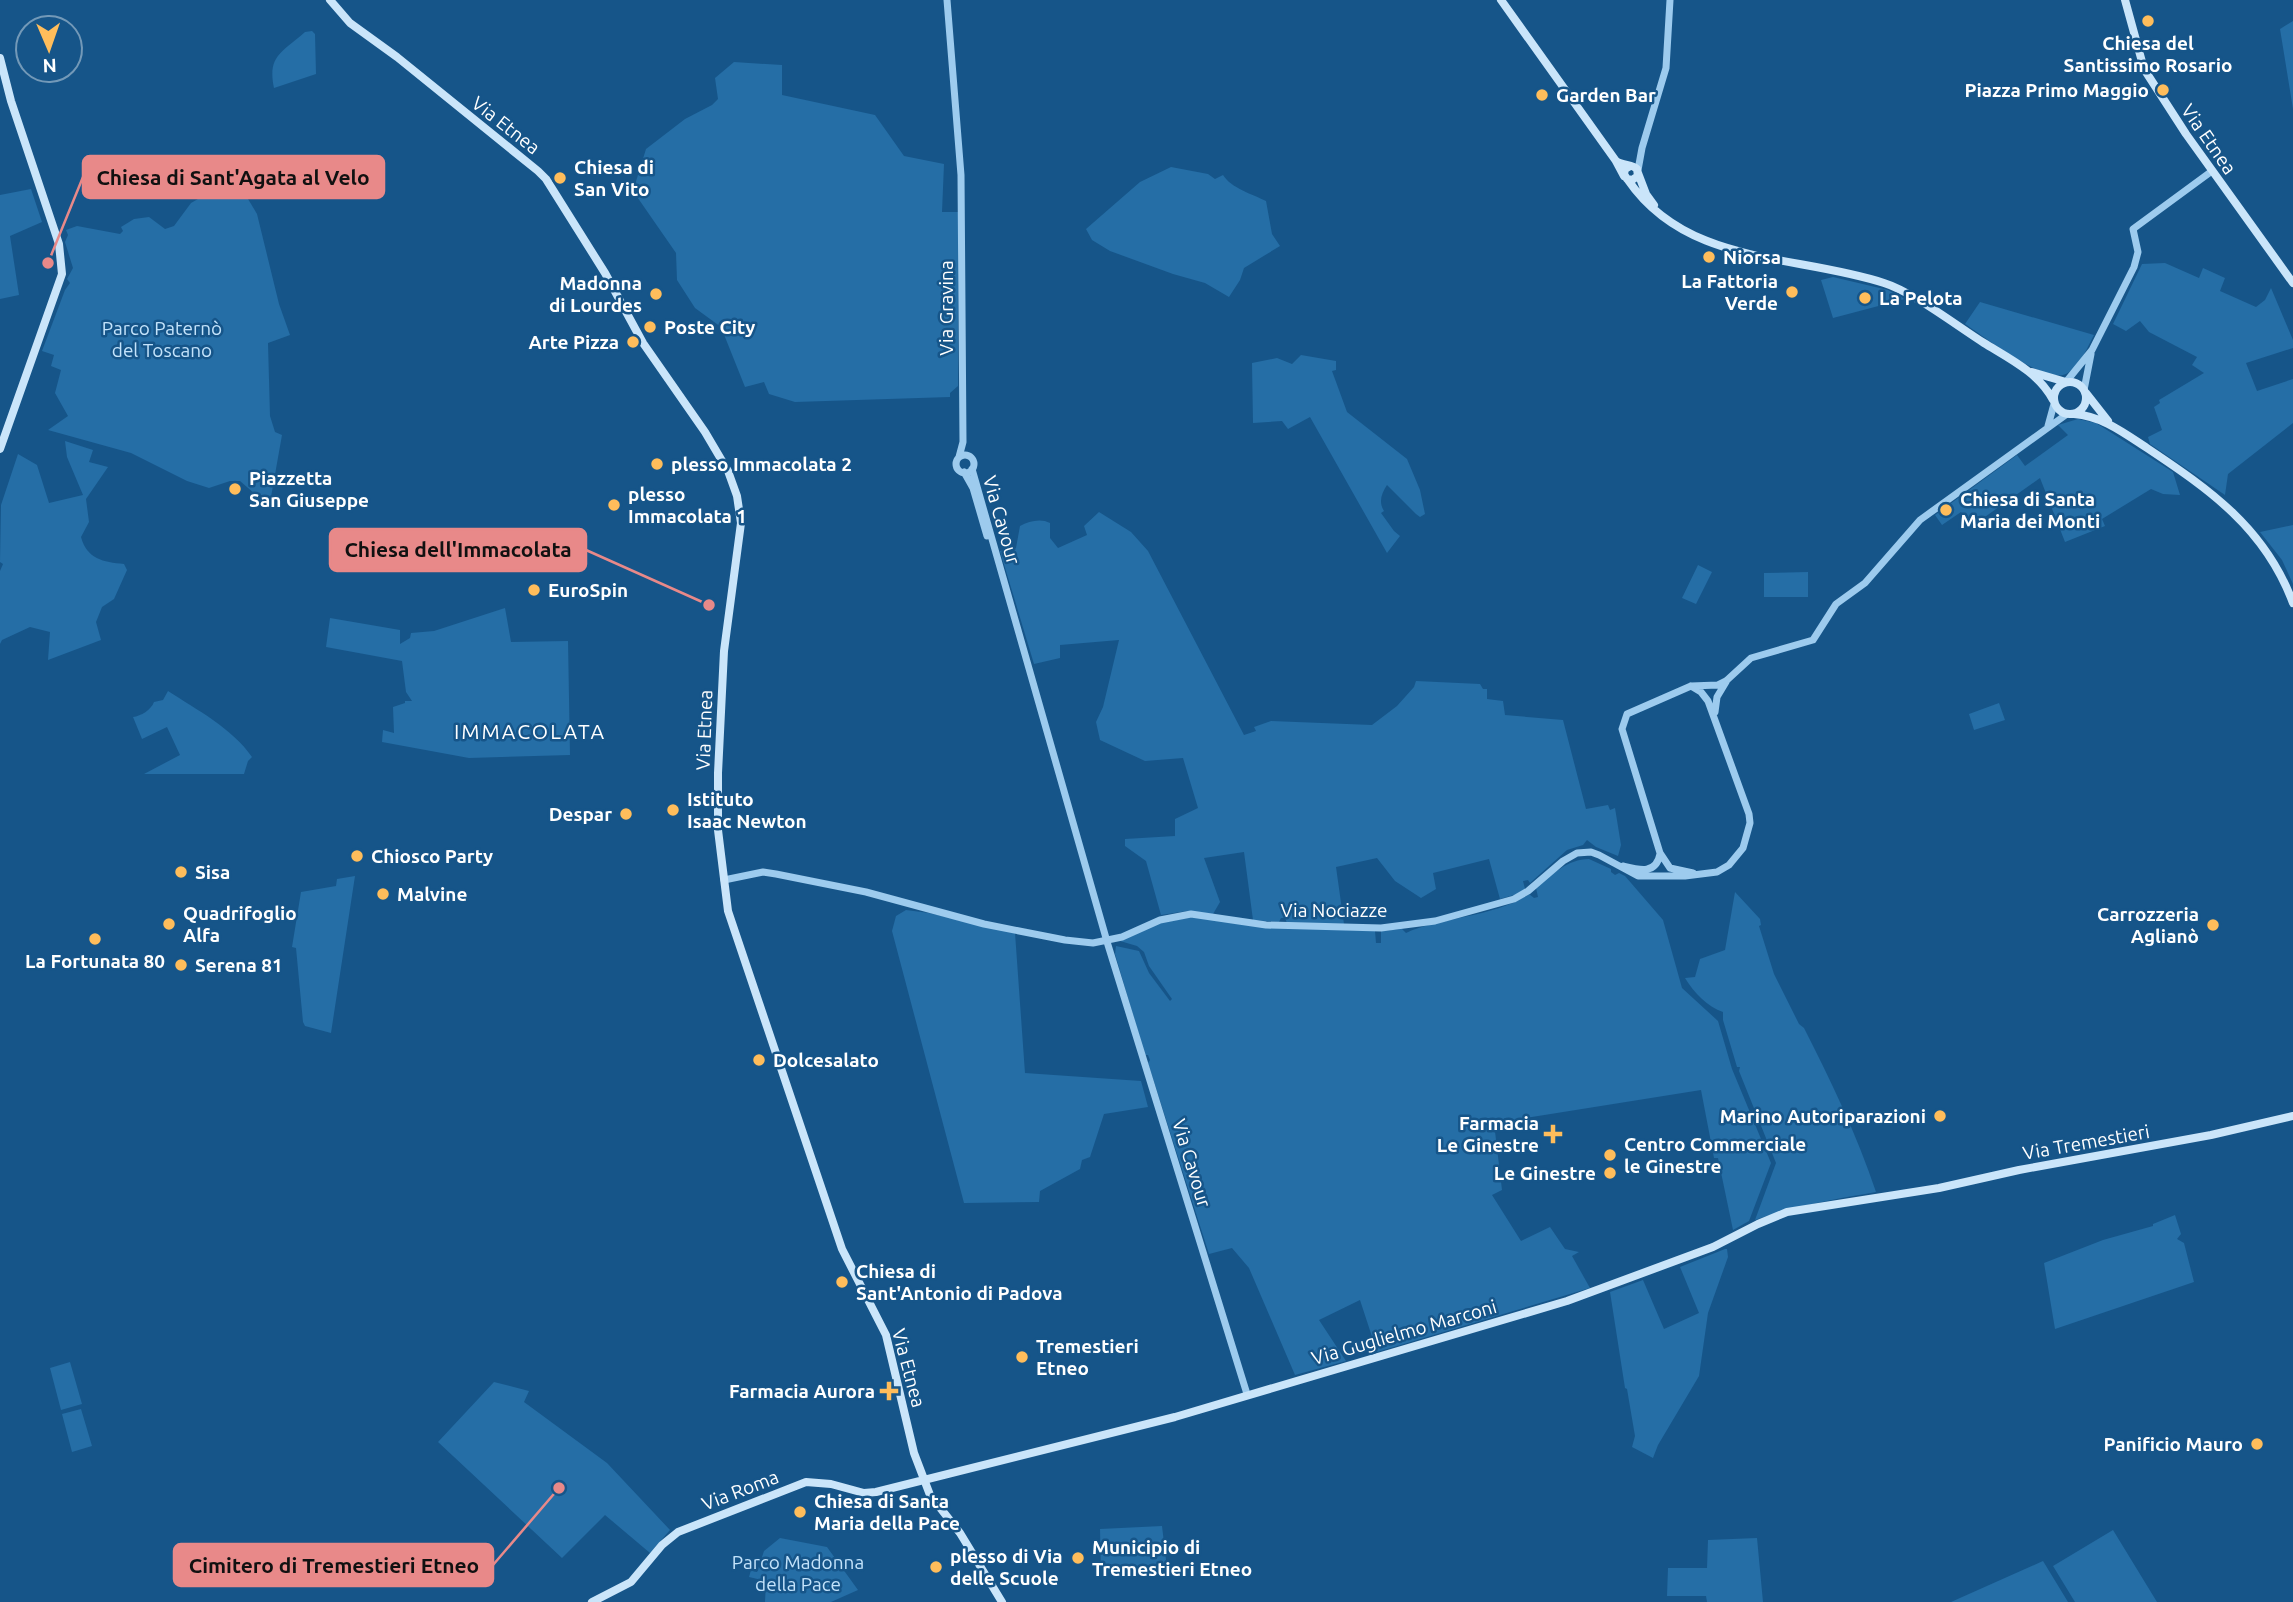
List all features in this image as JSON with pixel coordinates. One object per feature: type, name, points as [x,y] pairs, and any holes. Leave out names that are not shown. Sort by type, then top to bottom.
[{"type":"main road","name":"Via Etnea","points":[[330,0],[350,23],[397,57],[546,179],[605,274],[643,343],[705,432],[728,471],[737,496],[741,523],[721,680],[718,830],[730,919],[842,1249],[886,1335],[914,1453],[930,1495],[960,1533],[1002,1602]]},
{"type":"main road","points":[[1502,0],[1626,178],[1647,204],[1665,218],[1692,234],[1727,248],[1885,283],[1912,297],[2023,368],[2046,387],[2060,411],[2089,415],[2115,428],[2201,484],[2237,516],[2276,565],[2293,603]]},
{"type":"main road","name":"Via Etnea","points":[[2125,0],[2144,69],[2212,171],[2293,283]]},
{"type":"main road","points":[[0,58],[11,101],[59,244],[62,264],[61,283],[0,449]]},
{"type":"main road","points":[[1616,161],[1635,170],[1646,194],[1665,218]]},
{"type":"main road","points":[[1626,178],[1624,170],[1635,170]]},
{"type":"main road","points":[[1626,178],[1635,179],[1635,170]]},
{"type":"main road","points":[[2023,368],[2077,383],[2115,428]]},
{"type":"main road","points":[[2054,402],[2056,389],[2064,379]]},
{"type":"main road","points":[[2071,414],[2081,410],[2085,404],[2085,392]]},
{"type":"main road","name":"Via Tremestieri","points":[[1884,1195],[1939,1188],[2070,1160],[2211,1135],[2293,1116]]},
{"type":"main road","name":"Via Guglielmo Marconi","points":[[925,1480],[1141,1426],[1567,1301],[1713,1247],[1787,1212],[1884,1195]]},
{"type":"main road","name":"Via Roma","points":[[592,1602],[631,1583],[662,1545],[678,1532],[797,1484],[821,1482],[864,1493],[925,1480]]},
{"type":"street","name":"Via Gravina","points":[[947,0],[961,175],[963,456]]},
{"type":"street","points":[[1635,170],[1666,68],[1670,0]]},
{"type":"street","points":[[2064,379],[2092,350],[2137,261],[2138,252],[2133,229],[2212,171]]},
{"type":"street","points":[[2085,392],[2092,350]]},
{"type":"street","points":[[2046,429],[2051,421],[2054,402]]},
{"type":"street","points":[[1715,717],[1717,697],[1726,681],[1751,658],[1813,640],[1836,604],[1865,583],[1920,520],[2071,414]]},
{"type":"street","points":[[963,456],[973,461],[968,471],[956,467],[956,461],[963,456]]},
{"type":"street","name":"Via Cavour","points":[[968,471],[1096,902],[1102,937],[1107,942],[1247,1394]]},
{"type":"street","points":[[1697,873],[1670,868],[1660,853],[1622,729],[1627,714],[1652,702],[1690,686],[1710,686],[1726,681]]},
{"type":"street","name":"Via Nociazze","points":[[724,880],[763,873],[866,892],[984,924],[1093,943],[1107,942],[1160,920],[1191,914],[1289,926],[1381,928],[1425,924],[1522,895],[1554,867],[1577,853],[1591,852],[1619,865],[1631,874],[1643,877],[1717,872],[1729,865],[1743,848],[1750,823],[1749,814],[1715,717],[1704,695],[1690,686]]},
{"type":"street","points":[[1619,865],[1639,870],[1651,869],[1658,862],[1660,853]]},
{"type":"green space","points":[[2293,21],[2293,109],[2280,29]]},
{"type":"green space","points":[[312,31],[315,34],[316,74],[274,88],[273,68],[279,55],[305,32]]},
{"type":"green space","points":[[734,62],[782,65],[782,95],[875,115],[904,156],[944,164],[942,212],[958,212],[958,386],[950,393],[950,397],[795,402],[769,394],[764,382],[745,387],[721,327],[695,308],[677,280],[676,253],[633,191],[646,149],[685,119],[712,105],[718,99],[715,78]]},
{"type":"green space","points":[[1171,167],[1208,174],[1215,179],[1223,175],[1236,187],[1266,201],[1272,234],[1280,246],[1244,268],[1229,297],[1205,283],[1110,251],[1092,240],[1086,229],[1140,182]]},
{"type":"green space","name":"Parco Paternò del Toscano","points":[[239,171],[245,194],[257,214],[279,304],[290,335],[268,343],[270,416],[275,432],[282,435],[271,497],[255,494],[240,481],[230,481],[209,488],[187,481],[131,453],[48,430],[68,416],[55,393],[61,370],[51,366],[54,355],[42,351],[70,283],[67,279],[73,268],[65,242],[68,235],[66,230],[77,226],[120,234],[123,231],[121,227],[134,219],[149,217],[165,229],[174,226],[191,203],[205,195],[222,178]]},
{"type":"green space","points":[[31,189],[42,222],[10,236],[19,295],[0,299],[0,195]]},
{"type":"green space","points":[[2165,263],[2199,278],[2203,268],[2225,278],[2220,291],[2256,307],[2265,300],[2271,288],[2293,340],[2293,348],[2246,363],[2257,391],[2293,379],[2293,423],[2228,474],[2225,495],[2150,444],[2148,437],[2162,430],[2154,407],[2160,403],[2159,400],[2204,373],[2192,365],[2197,357],[2149,332],[2140,321],[2126,331],[2113,324],[2142,264]]},
{"type":"green space","name":"La Pelota","points":[[1833,277],[1888,290],[1905,299],[1833,318],[1821,280]]},
{"type":"green space","points":[[1980,302],[2094,335],[2083,357],[2071,371],[2056,375],[2044,372],[2015,358],[1965,324]]},
{"type":"green space","points":[[1301,355],[1336,361],[1336,370],[1332,371],[1347,412],[1407,459],[1420,490],[1425,514],[1420,517],[1416,514],[1387,485],[1381,497],[1384,511],[1381,513],[1400,536],[1387,553],[1310,417],[1288,429],[1282,421],[1253,423],[1252,363],[1277,358],[1292,364]]},
{"type":"green space","points":[[2078,419],[2096,423],[2173,472],[2180,495],[2163,494],[2151,489],[2102,519],[2105,526],[2065,542],[2040,478],[1972,526],[1961,512],[1942,525],[1935,515],[2017,455],[2025,466],[2068,435],[2058,425]]},
{"type":"green space","points":[[65,441],[93,450],[89,462],[108,467],[86,499],[89,522],[81,537],[84,544],[92,555],[109,562],[124,564],[127,570],[114,599],[102,607],[96,622],[101,640],[48,660],[50,632],[30,627],[2,640],[0,644],[0,571],[3,564],[0,562],[1,505],[18,454],[37,465],[49,503],[83,495],[67,457]]},
{"type":"green space","points":[[1099,512],[1131,532],[1148,551],[1244,735],[1256,731],[1254,727],[1271,721],[1372,725],[1397,706],[1416,681],[1480,684],[1483,689],[1487,689],[1487,699],[1503,701],[1505,715],[1563,720],[1586,809],[1608,805],[1610,810],[1615,808],[1621,845],[1618,856],[1587,840],[1583,845],[1567,850],[1530,883],[1528,880],[1523,881],[1525,889],[1521,893],[1500,899],[1489,859],[1433,873],[1436,889],[1421,898],[1395,881],[1377,858],[1336,867],[1344,924],[1287,923],[1285,918],[1281,918],[1279,922],[1253,920],[1244,852],[1204,858],[1220,902],[1213,914],[1187,911],[1161,915],[1146,861],[1125,846],[1125,839],[1175,836],[1175,819],[1198,808],[1183,758],[1145,761],[1100,740],[1096,722],[1103,707],[1119,640],[1060,645],[1060,658],[1034,664],[1000,551],[1016,548],[1020,526],[1039,520],[1050,523],[1050,538],[1058,548],[1087,535],[1084,526]]},
{"type":"green space","points":[[2293,525],[2293,584],[2282,560],[2260,532]]},
{"type":"green space","points":[[1698,565],[1712,572],[1696,604],[1682,598]]},
{"type":"green space","points":[[1808,572],[1808,597],[1764,597],[1764,573]]},
{"type":"green space","points":[[505,608],[511,642],[568,641],[570,755],[469,758],[382,742],[383,730],[394,733],[393,707],[405,701],[412,701],[406,692],[402,661],[326,647],[330,618],[400,630],[400,644],[410,638],[411,633],[434,631]]},
{"type":"green space","points":[[168,691],[235,737],[252,757],[244,774],[144,774],[180,755],[167,727],[142,739],[133,717],[151,708],[154,702],[163,700]]},
{"type":"green space","points":[[1999,703],[2005,720],[1974,730],[1969,714]]},
{"type":"green space","points":[[1589,859],[1611,869],[1615,875],[1619,873],[1625,876],[1663,920],[1682,988],[1718,1021],[1732,1069],[1771,1163],[1749,1221],[1733,1230],[1718,1158],[1714,1158],[1701,1090],[1494,1123],[1502,1190],[1492,1195],[1521,1241],[1550,1227],[1565,1249],[1579,1252],[1572,1256],[1590,1288],[1377,1352],[1360,1300],[1319,1320],[1346,1361],[1295,1375],[1249,1268],[1232,1248],[1209,1254],[1148,1063],[1150,1060],[1148,1055],[1145,1055],[1115,954],[1116,946],[1139,951],[1149,973],[1170,1001],[1172,999],[1149,966],[1144,952],[1137,946],[1120,941],[1159,923],[1193,917],[1259,927],[1375,931],[1376,943],[1381,943],[1381,931],[1402,929],[1406,933],[1502,907],[1529,894],[1534,898],[1538,897],[1536,888],[1554,873],[1574,862]]},
{"type":"green space","points":[[355,876],[331,1033],[305,1026],[303,1022],[296,948],[292,947],[301,892],[336,886],[337,879]]},
{"type":"green space","points":[[1735,892],[1760,919],[1759,926],[1774,974],[1834,1088],[1876,1192],[1830,1200],[1755,1220],[1776,1163],[1739,1071],[1740,1067],[1737,1067],[1723,1012],[1702,999],[1685,978],[1695,977],[1700,959],[1725,950]]},
{"type":"green space","points":[[906,910],[1015,933],[1025,1073],[1141,1081],[1148,1107],[1104,1114],[1090,1157],[1082,1160],[1080,1169],[1040,1191],[1039,1202],[964,1203],[892,931],[896,916]]},
{"type":"green space","points":[[2175,1215],[2181,1234],[2177,1239],[2184,1243],[2194,1282],[2055,1329],[2044,1263],[2103,1240],[2153,1226]]},
{"type":"green space","points":[[1725,1249],[1728,1257],[1708,1313],[1699,1376],[1653,1458],[1632,1447],[1635,1436],[1610,1292],[1643,1280],[1664,1329],[1699,1313],[1680,1267]]},
{"type":"green space","points":[[70,1362],[82,1404],[61,1410],[50,1368]]},
{"type":"green space","points":[[494,1382],[529,1391],[524,1402],[607,1463],[670,1530],[650,1553],[605,1515],[562,1558],[438,1442]]},
{"type":"green space","points":[[81,1409],[92,1446],[72,1452],[62,1414]]},
{"type":"green space","points":[[1162,1526],[1167,1568],[1101,1573],[1100,1529]]},
{"type":"green space","points":[[2113,1530],[2157,1602],[2075,1602],[2053,1566]]},
{"type":"green space","name":"Parco Madonna della Pace","points":[[780,1538],[827,1547],[858,1590],[831,1602],[765,1602],[766,1581],[749,1577],[751,1570],[757,1572],[764,1551]]},
{"type":"green space","points":[[1757,1538],[1763,1602],[1707,1602],[1706,1596],[1667,1596],[1668,1568],[1707,1568],[1708,1540]]},
{"type":"green space","points":[[2043,1561],[2068,1602],[1951,1602]]},
{"type":"place","name":"Chiesa del Santissimo Rosario","points":[[2148,21]]},
{"type":"place","name":"Piazza Primo Maggio","points":[[2163,90]]},
{"type":"place","name":"Garden Bar","points":[[1542,95]]},
{"type":"place","name":"Chiesa di San Vito","points":[[560,178]]},
{"type":"place","name":"Niorsa","points":[[1709,257]]},
{"type":"place","name":"Chiesa di Sant'Agata al Velo","points":[[48,263]]},
{"type":"place","name":"La Fattoria Verde","points":[[1792,292]]},
{"type":"place","name":"Madonna di Lourdes","points":[[656,294]]},
{"type":"place","name":"La Pelota","points":[[1865,298]]},
{"type":"place","name":"Poste City","points":[[650,327]]},
{"type":"place","name":"Arte Pizza","points":[[633,342]]},
{"type":"place","name":"plesso Immacolata 2","points":[[657,464]]},
{"type":"place","name":"Piazzetta San Giuseppe","points":[[235,489]]},
{"type":"place","name":"plesso Immacolata 1","points":[[614,505]]},
{"type":"place","name":"Chiesa di Santa Maria dei Monti","points":[[1946,510]]},
{"type":"place","name":"EuroSpin","points":[[534,590]]},
{"type":"place","name":"Chiesa dell'Immacolata","points":[[709,605]]},
{"type":"place","name":"Istituto Isaac Newton","points":[[673,810]]},
{"type":"place","name":"Despar","points":[[626,814]]},
{"type":"place","name":"Chiosco Party","points":[[357,856]]},
{"type":"place","name":"Sisa","points":[[181,872]]},
{"type":"place","name":"Malvine","points":[[383,894]]},
{"type":"place","name":"Quadrifoglio Alfa","points":[[169,924]]},
{"type":"place","name":"Carrozzeria Aglianò","points":[[2213,925]]},
{"type":"place","name":"La Fortunata 80","points":[[95,939]]},
{"type":"place","name":"Serena 81","points":[[181,965]]},
{"type":"place","name":"Dolcesalato","points":[[759,1060]]},
{"type":"place","name":"Marino Autoriparazioni","points":[[1940,1116]]},
{"type":"place","name":"Farmacia Le Ginestre","points":[[1553,1134]]},
{"type":"place","name":"Centro Commerciale le Ginestre","points":[[1610,1155]]},
{"type":"place","name":"Le Ginestre","points":[[1610,1173]]},
{"type":"place","name":"Chiesa di Sant'Antonio di Padova","points":[[842,1282]]},
{"type":"place","name":"Tremestieri Etneo","points":[[1022,1357]]},
{"type":"place","name":"Farmacia Aurora","points":[[889,1391]]},
{"type":"place","name":"Panificio Mauro","points":[[2257,1444]]},
{"type":"place","name":"Cimitero di Tremestieri Etneo","points":[[559,1488]]},
{"type":"place","name":"Chiesa di Santa Maria della Pace","points":[[800,1512]]},
{"type":"place","name":"Municipio di Tremestieri Etneo","points":[[1078,1558]]},
{"type":"place","name":"plesso di Via delle Scuole","points":[[936,1567]]},
{"type":"district","name":"IMMACOLATA","points":[[530,731]]}]
